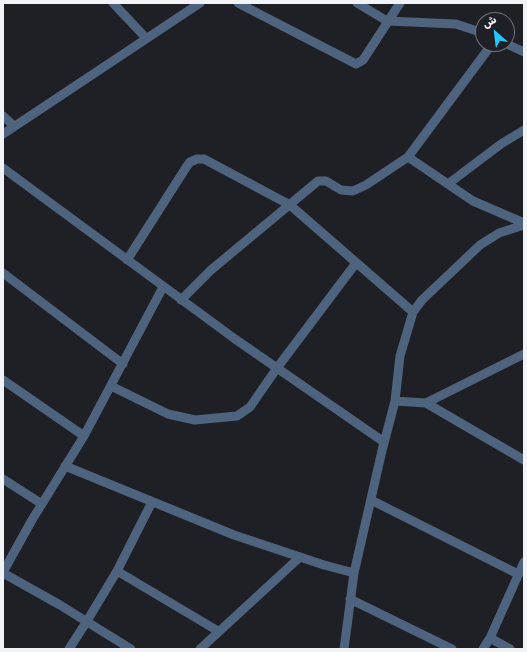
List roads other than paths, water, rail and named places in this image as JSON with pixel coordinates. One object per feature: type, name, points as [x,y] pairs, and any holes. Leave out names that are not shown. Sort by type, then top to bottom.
[{"type":"street","points":[[113,3],[146,38]]},
{"type":"street","points":[[3,134],[200,3]]},
{"type":"street","points":[[238,3],[356,64],[363,60],[400,3]]},
{"type":"street","points":[[357,3],[388,21],[456,24],[475,30]]},
{"type":"street","points":[[181,300],[210,270],[290,206],[318,181],[326,181],[341,190],[353,191],[366,185],[408,157],[486,52]]},
{"type":"street","points":[[3,116],[14,126]]},
{"type":"street","points":[[448,184],[501,144],[524,130]]},
{"type":"street","points":[[408,157],[473,201],[524,224]]},
{"type":"street","points":[[127,260],[190,162],[197,159],[204,159],[290,206],[413,312]]},
{"type":"street","points":[[3,168],[181,300],[384,442]]},
{"type":"street","points":[[344,649],[354,573],[384,442],[396,401],[400,356],[413,312],[422,300],[480,245],[499,233],[524,224]]},
{"type":"street","points":[[111,386],[168,414],[195,420],[222,419],[237,416],[250,407],[277,368],[356,263]]},
{"type":"street","points":[[3,273],[123,364]]},
{"type":"street","points":[[131,649],[88,621],[3,573],[42,504],[84,436],[163,287]]},
{"type":"street","points":[[426,403],[524,354]]},
{"type":"street","points":[[4,382],[84,436]]},
{"type":"street","points":[[396,401],[426,403],[524,460]]},
{"type":"street","points":[[354,573],[373,501],[384,442]]},
{"type":"street","points":[[65,466],[234,535],[354,573]]},
{"type":"street","points":[[3,479],[42,504]]},
{"type":"street","points":[[373,501],[518,574]]},
{"type":"street","points":[[69,649],[88,621],[117,571],[152,502]]},
{"type":"street","points":[[200,649],[300,557]]},
{"type":"street","points":[[483,649],[490,638],[524,562]]},
{"type":"street","points":[[117,571],[218,631]]},
{"type":"street","points":[[350,599],[452,649]]},
{"type":"street","points":[[490,638],[510,649]]}]
